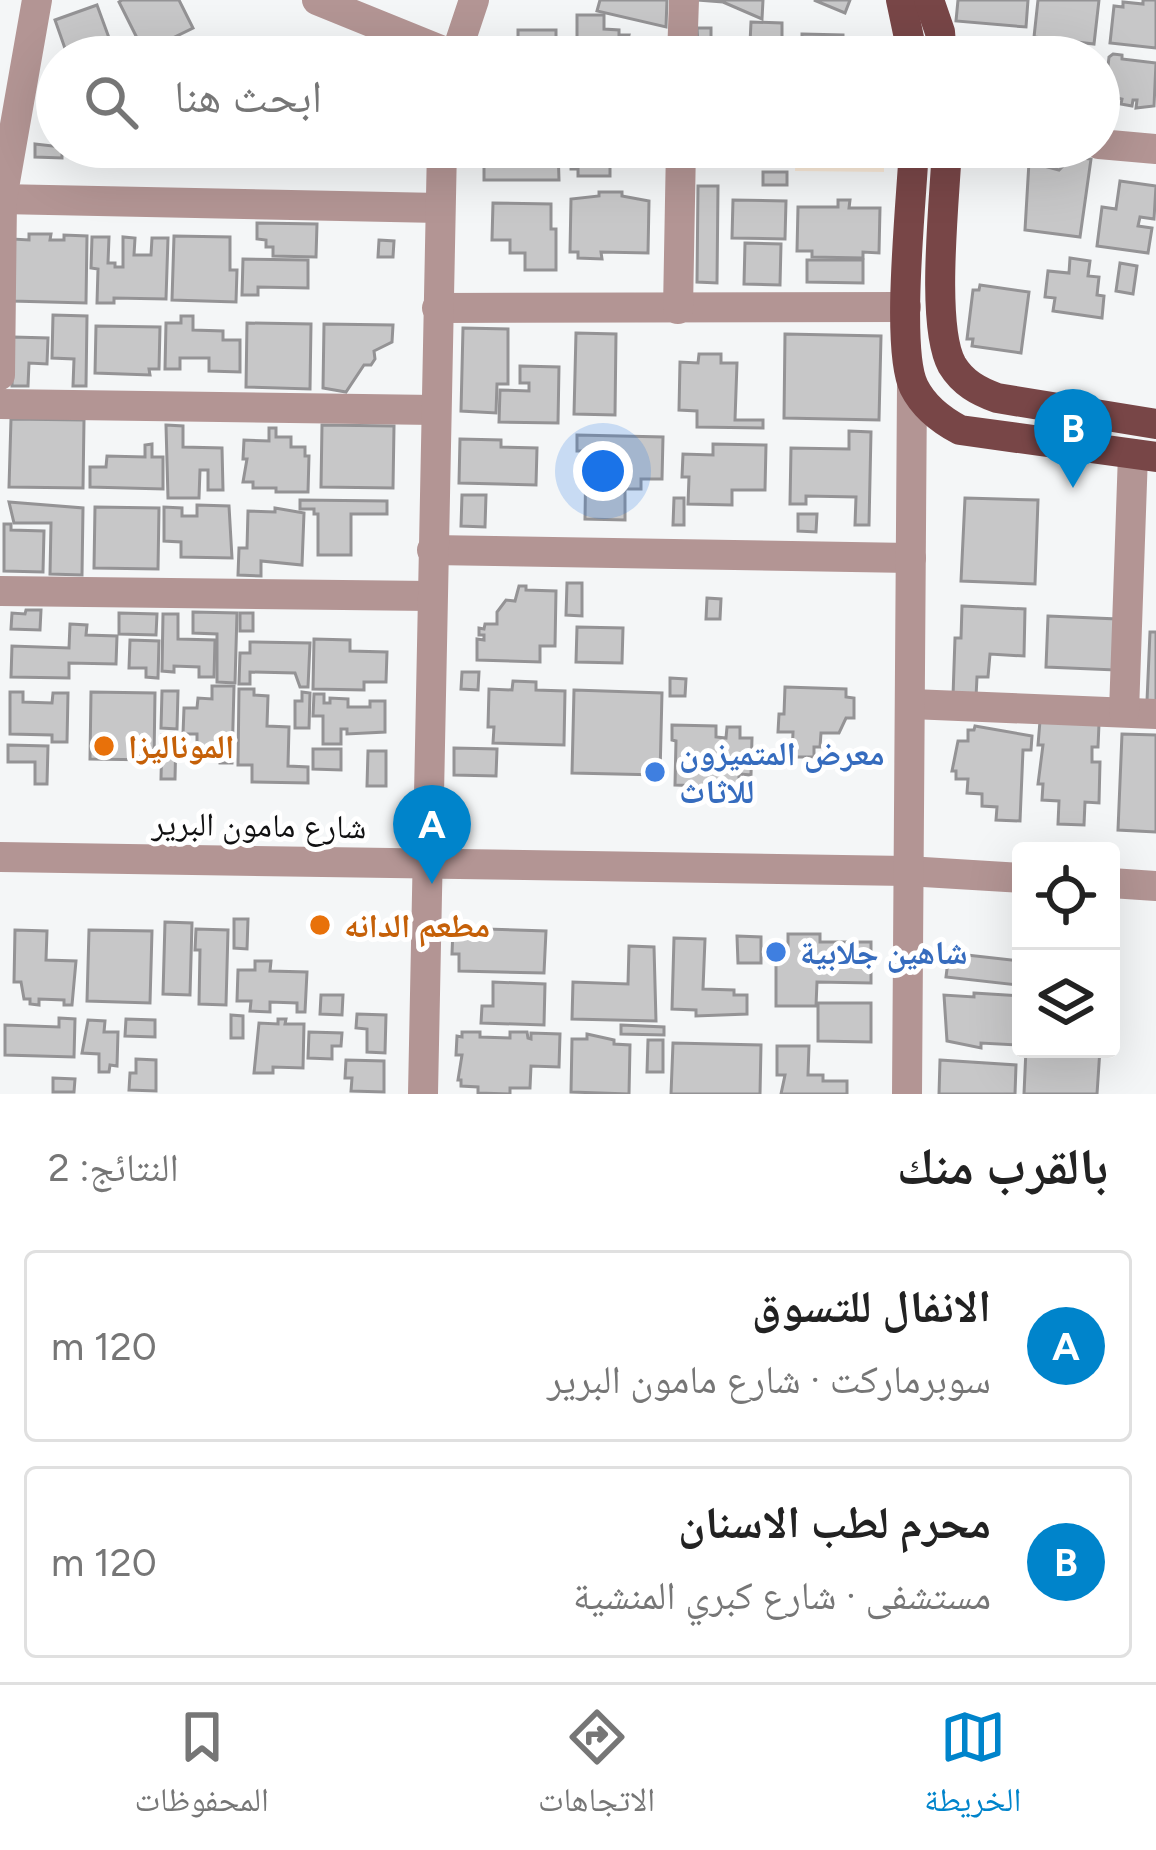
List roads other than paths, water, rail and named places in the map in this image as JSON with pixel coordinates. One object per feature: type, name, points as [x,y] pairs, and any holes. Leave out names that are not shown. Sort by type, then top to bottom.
[{"type":"main road","points":[[902,0],[909,36]]},
{"type":"main road","points":[[929,0],[940,36]]},
{"type":"main road","points":[[913,168],[906,307],[912,385],[941,420],[960,430],[1145,455]]},
{"type":"main road","points":[[946,168],[941,320],[949,360],[961,377],[997,398],[1156,424]]},
{"type":"street","points":[[0,375],[1,199],[38,0]]},
{"type":"street","points":[[317,0],[404,36]]},
{"type":"street","points":[[462,36],[475,0]]},
{"type":"street","points":[[682,36],[683,0]]},
{"type":"street","points":[[1120,146],[1156,149]]},
{"type":"street","points":[[423,1094],[441,168]]},
{"type":"street","points":[[677,309],[680,168]]},
{"type":"street","points":[[1,199],[440,208]]},
{"type":"street","points":[[437,308],[906,307]]},
{"type":"street","points":[[908,1094],[912,385]]},
{"type":"street","points":[[0,404],[435,410]]},
{"type":"street","points":[[1124,712],[1145,455]]},
{"type":"street","points":[[432,550],[911,558]]},
{"type":"street","points":[[0,591],[431,596]]},
{"type":"street","points":[[911,704],[1156,714]]},
{"type":"street","name":"شارع مامون البرير","points":[[0,857],[908,871],[1012,877]]},
{"type":"street","points":[[1120,884],[1156,886]]},
{"type":"place","name":"محرم لطب الاسنان","points":[[1073,488]]},
{"type":"place","name":"الموناليزا","points":[[104,746]]},
{"type":"place","name":"معرض المتميزون للاثاث","points":[[655,772]]},
{"type":"place","name":"الانفال للتسوق","points":[[432,884]]},
{"type":"place","name":"مطعم الدانه","points":[[320,925]]},
{"type":"place","name":"شاهين جلابية","points":[[776,952]]}]
